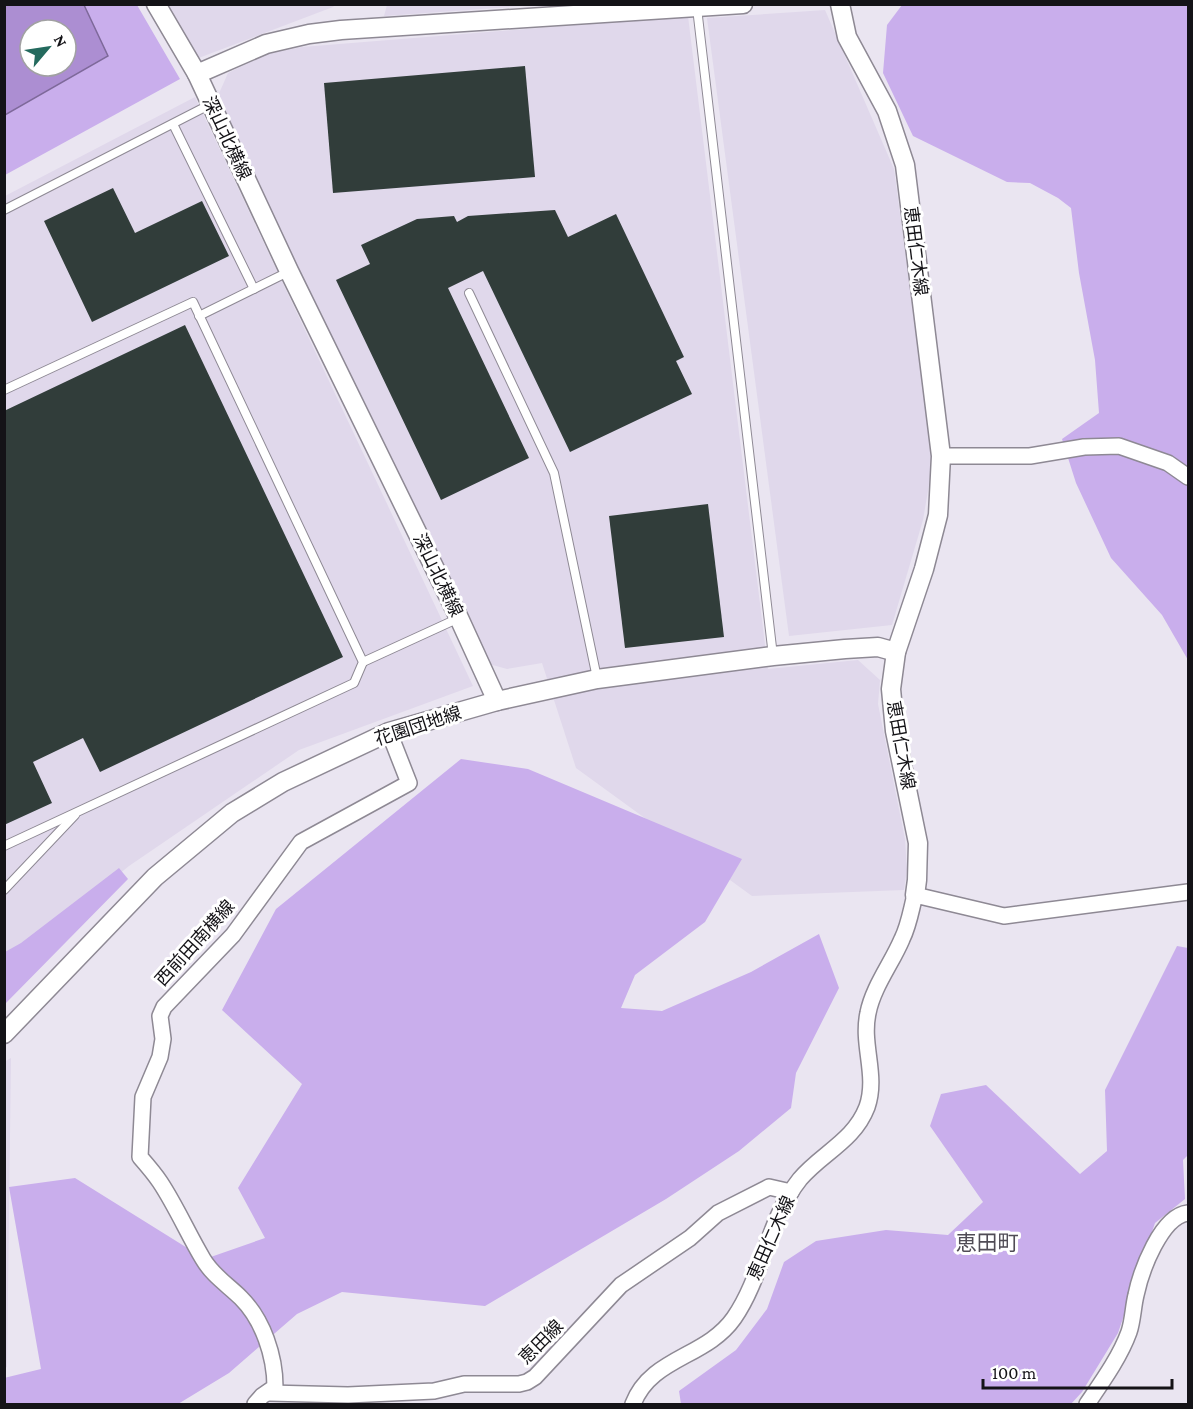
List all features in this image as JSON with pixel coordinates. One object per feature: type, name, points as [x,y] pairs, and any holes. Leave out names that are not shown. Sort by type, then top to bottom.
[{"type":"street","points":[[156,4],[197,74]]},
{"type":"street","name":"深山北横線","points":[[497,701],[459,618],[289,272],[197,74],[266,44],[309,34],[743,4]]},
{"type":"street","name":"恵田仁木線","points":[[633,1404],[638,1392],[651,1377],[702,1347],[722,1333],[732,1321],[747,1293],[791,1192],[805,1174],[847,1139],[859,1124],[872,1087],[866,1031],[868,1012],[904,936],[915,896],[918,843],[893,713],[891,689],[896,652],[924,570],[938,515],[941,456],[905,165],[887,111],[848,37],[840,4]]},
{"type":"street","points":[[941,456],[1030,456],[1084,447],[1119,446],[1168,463],[1188,477]]},
{"type":"street","name":"花園団地線","points":[[4,1034],[155,877],[232,813],[283,782],[389,732],[497,701],[597,679],[773,656],[878,647],[896,652]]},
{"type":"street","name":"西前田南横線","points":[[269,1393],[275,1387],[275,1370],[255,1314],[241,1298],[216,1277],[160,1181],[140,1156],[143,1097],[160,1057],[163,1039],[160,1016],[164,1007],[233,935],[301,842],[409,783],[389,732]]},
{"type":"street","points":[[915,896],[1004,916],[1188,892]]},
{"type":"street","name":"恵田線","points":[[269,1393],[348,1395],[434,1391],[464,1384],[527,1382],[535,1377],[621,1285],[690,1238],[718,1213],[769,1187],[791,1192]]},
{"type":"street","points":[[1087,1404],[1104,1379],[1130,1330],[1139,1283],[1159,1236],[1177,1216],[1188,1213]]},
{"type":"street","points":[[255,1404],[262,1396],[269,1393]]},
{"type":"lane","points":[[697,8],[773,656]]},
{"type":"lane","points":[[4,210],[211,104]]},
{"type":"lane","points":[[173,124],[254,289]]},
{"type":"lane","points":[[199,316],[289,272]]},
{"type":"lane","points":[[469,293],[554,472],[597,679]]},
{"type":"lane","points":[[4,390],[193,302],[363,662]]},
{"type":"lane","points":[[4,846],[354,683],[363,662],[459,618]]},
{"type":"lane","points":[[4,890],[80,810]]},
{"type":"shaded area","points":[[5,4],[84,5],[108,56],[78,73],[78,18],[18,18],[18,78],[70,78],[5,115]]},
{"type":"shaded area","points":[[387,4],[536,5],[384,16]]},
{"type":"shaded area","points":[[5,5],[137,5],[180,79],[5,175]]},
{"type":"shaded area","points":[[162,5],[335,5],[196,59]]},
{"type":"shaded area","points":[[902,5],[1188,5],[1188,660],[1162,615],[1111,558],[1076,483],[1062,439],[1099,413],[1095,360],[1079,273],[1071,208],[1030,183],[1007,182],[913,136],[883,73],[887,25]]},
{"type":"shaded area","points":[[825,10],[894,169],[933,461],[923,520],[892,625],[789,636],[707,18]]},
{"type":"shaded area","points":[[688,16],[768,669],[858,660],[880,680],[878,704],[905,839],[907,869],[904,890],[752,896],[576,768],[542,663],[507,669],[489,664],[217,98],[228,73],[267,54],[302,47]]},
{"type":"shaded area","points":[[195,97],[473,686],[299,750],[129,866],[18,955],[5,959],[5,196]]},
{"type":"shaded area","points":[[461,759],[528,769],[742,859],[705,922],[635,975],[621,1008],[662,1011],[751,972],[819,934],[839,988],[796,1073],[791,1108],[739,1151],[666,1199],[485,1306],[342,1292],[297,1314],[229,1373],[178,1404],[5,1404],[4,1378],[41,1369],[9,1187],[75,1178],[205,1259],[265,1238],[238,1188],[302,1084],[222,1010],[276,909]]},
{"type":"shaded area","points":[[119,868],[128,879],[5,1004],[5,952],[21,943]]},
{"type":"shaded area","points":[[1177,946],[1188,948],[1188,1155],[1183,1160],[1185,1199],[1155,1223],[1118,1333],[1082,1392],[1071,1404],[681,1404],[679,1391],[736,1350],[767,1309],[784,1262],[816,1241],[886,1230],[948,1235],[983,1202],[930,1126],[941,1094],[986,1085],[1080,1174],[1107,1151],[1105,1090]]},
{"type":"shaded area","points":[[11,1058],[7,1367],[5,1368],[4,1062]]},
{"type":"building","points":[[525,66],[535,177],[333,193],[324,83]]},
{"type":"building","points":[[113,188],[135,233],[202,201],[229,256],[92,322],[44,221]]},
{"type":"building","points":[[555,210],[568,237],[616,214],[684,357],[676,361],[692,394],[570,452],[483,271],[448,288],[529,458],[441,500],[336,280],[370,264],[361,245],[417,219],[454,216],[457,222],[468,216]]},
{"type":"building","points":[[185,325],[343,657],[100,772],[83,738],[33,762],[52,803],[4,825],[4,411]]},
{"type":"building","points":[[708,504],[724,637],[625,648],[609,516]]},
{"type":"district","name":"恵田町","points":[[987,1243]]}]
